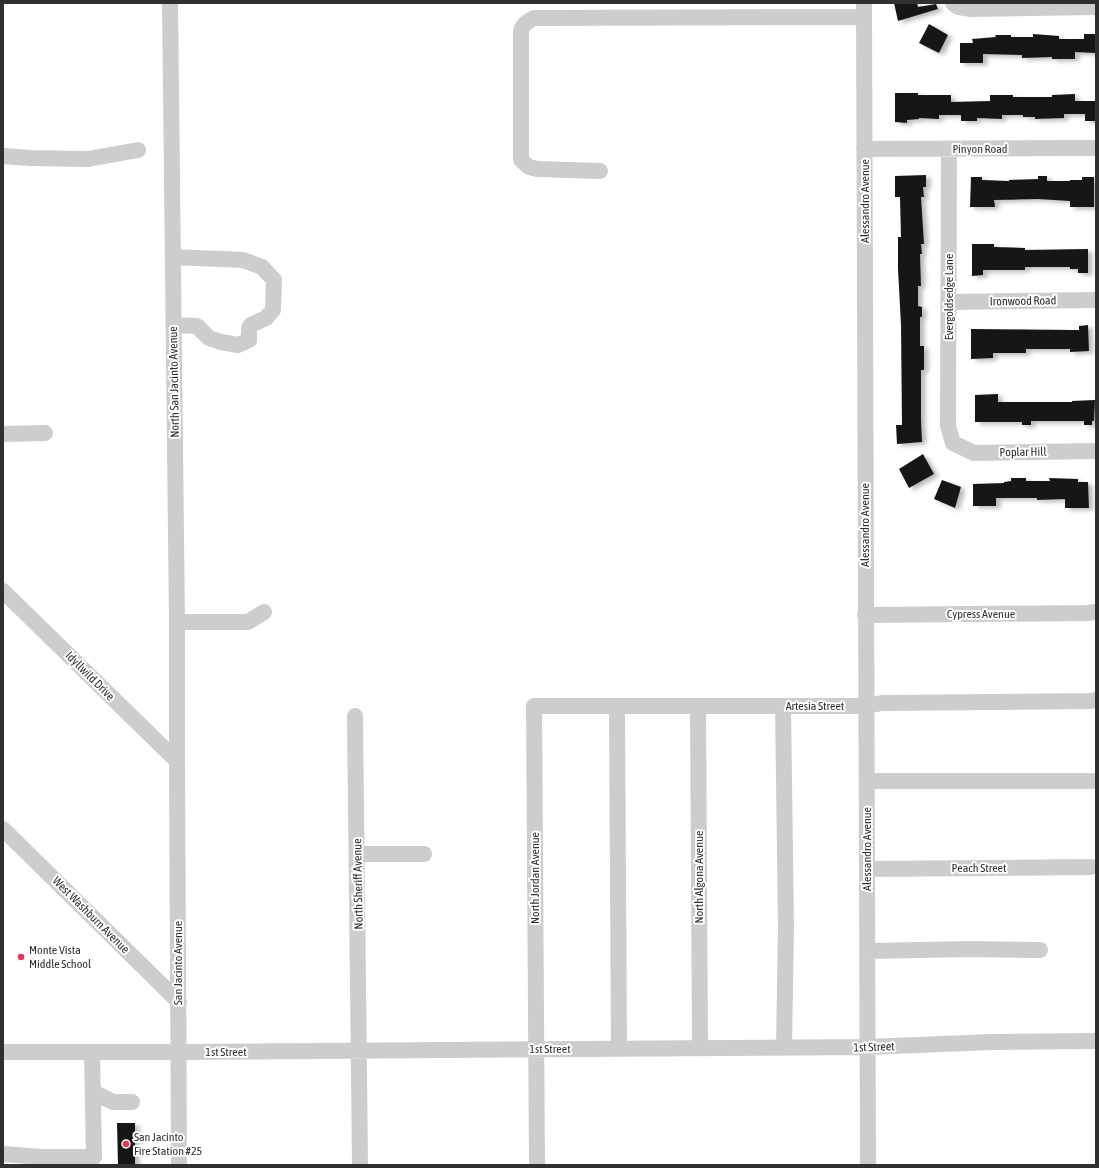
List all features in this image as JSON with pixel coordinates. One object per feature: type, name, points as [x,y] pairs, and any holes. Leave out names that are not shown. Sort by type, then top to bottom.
[{"type":"street","name":"North San Jacinto Avenue","points":[[170,3],[177,622],[176,761]]},
{"type":"street","points":[[953,3],[958,7],[969,9],[1096,8]]},
{"type":"street","points":[[600,171],[537,169],[529,167],[521,160],[521,31],[522,26],[526,22],[534,18],[864,10]]},
{"type":"street","name":"Alessandro Avenue","points":[[864,10],[868,1165]]},
{"type":"street","name":"Pinyon Road","points":[[864,149],[1096,148]]},
{"type":"street","name":"Evergoldsedge Lane","points":[[949,149],[948,426],[953,443]]},
{"type":"street","points":[[3,156],[88,159],[138,150]]},
{"type":"street","points":[[173,257],[243,260],[262,267],[274,280],[272,310],[266,318],[249,328],[249,340],[238,345],[209,338],[196,326],[174,325]]},
{"type":"street","name":"Ironwood Road","points":[[949,302],[1096,300]]},
{"type":"street","points":[[3,434],[45,433]]},
{"type":"street","name":"Poplar Hill","points":[[953,443],[974,453],[1096,451]]},
{"type":"street","name":"Idyllwild Drive","points":[[3,591],[176,761]]},
{"type":"street","points":[[177,622],[248,622],[264,612]]},
{"type":"street","name":"Cypress Avenue","points":[[865,615],[1096,612]]},
{"type":"street","name":"Artesia Street","points":[[534,706],[867,706],[882,703],[1096,700]]},
{"type":"street","name":"North Jordan Avenue","points":[[534,706],[537,1165]]},
{"type":"street","points":[[617,706],[619,1049]]},
{"type":"street","name":"North Algona Avenue","points":[[698,706],[700,1048]]},
{"type":"street","points":[[783,706],[786,926],[784,1048]]},
{"type":"street","name":"North Sheriff Avenue","points":[[355,716],[360,1165]]},
{"type":"street","name":"San Jacinto Avenue","points":[[176,761],[179,1002],[179,1165]]},
{"type":"street","points":[[867,781],[1093,781]]},
{"type":"street","name":"West Washburn Avenue","points":[[3,829],[179,1002]]},
{"type":"street","points":[[357,854],[424,854]]},
{"type":"street","name":"Peach Street","points":[[868,869],[1091,867]]},
{"type":"street","points":[[867,951],[970,949],[1040,950]]},
{"type":"street","name":"1st Street","points":[[3,1052],[784,1048],[867,1047],[992,1042],[1096,1041]]},
{"type":"street","points":[[3,1154],[42,1157],[94,1157],[92,1052]]},
{"type":"street","points":[[93,1092],[113,1102],[132,1102]]},
{"type":"building","points":[[894,3],[917,3],[918,7],[936,4],[938,9],[898,21]]},
{"type":"building","points":[[929,24],[948,35],[939,53],[919,43]]},
{"type":"building","points":[[1033,34],[1059,36],[1059,39],[1084,39],[1084,34],[1096,34],[1096,53],[1075,52],[1075,59],[1052,59],[1052,57],[1022,58],[1022,55],[983,54],[983,63],[960,63],[960,43],[973,43],[972,39],[996,37],[995,35],[1033,37]]},
{"type":"building","points":[[895,93],[951,95],[951,102],[990,101],[990,95],[1013,95],[1013,97],[1052,97],[1052,95],[1075,94],[1075,101],[1096,101],[1096,121],[1085,121],[1085,114],[1064,114],[1064,118],[1035,119],[1035,117],[1023,117],[1023,115],[1002,115],[1002,119],[977,118],[977,121],[961,121],[961,115],[939,115],[939,119],[919,118],[907,120],[907,123],[895,122]]},
{"type":"building","points":[[926,175],[926,187],[923,187],[924,197],[921,197],[924,244],[921,244],[922,254],[920,254],[921,286],[918,286],[918,306],[922,307],[922,317],[920,317],[920,346],[924,346],[924,370],[921,370],[922,442],[897,444],[896,425],[902,425],[901,325],[898,269],[898,237],[901,237],[900,197],[895,197],[895,176]]},
{"type":"building","points":[[1038,176],[1047,176],[1047,181],[1082,180],[1082,177],[1094,177],[1094,207],[1070,207],[1070,201],[1038,199],[994,200],[995,207],[970,207],[971,177],[982,177],[982,180],[1009,181],[1038,179]]},
{"type":"building","points":[[972,244],[994,244],[994,247],[1025,248],[1025,250],[1088,249],[1088,273],[1078,273],[1078,269],[1070,269],[1070,267],[1025,267],[1025,270],[983,270],[983,275],[972,276]]},
{"type":"building","points":[[1088,325],[1089,351],[1070,352],[1070,349],[1026,349],[1026,353],[993,353],[993,358],[971,359],[971,329],[1079,330],[1079,326]]},
{"type":"building","points":[[998,394],[998,402],[1072,402],[1095,400],[1094,421],[1092,421],[1092,425],[1084,425],[1084,421],[1031,421],[1031,425],[1022,425],[1022,422],[975,422],[975,395]]},
{"type":"building","points":[[923,454],[934,474],[909,488],[899,469]]},
{"type":"building","points":[[1011,478],[1026,478],[1026,481],[1050,481],[1049,478],[1078,479],[1078,482],[1088,482],[1089,508],[1065,508],[1065,499],[1037,500],[1037,498],[996,498],[996,506],[973,506],[973,484],[1004,483],[1011,481]]},
{"type":"building","points":[[942,480],[961,487],[955,508],[934,499]]},
{"type":"building","name":"San Jacinto Fire Station #25","points":[[117,1123],[135,1123],[135,1165],[118,1165]]},
{"type":"place","name":"Monte Vista Middle School","points":[[21,957]]},
{"type":"place","name":"San Jacinto Fire Station #25","points":[[126,1144]]}]
